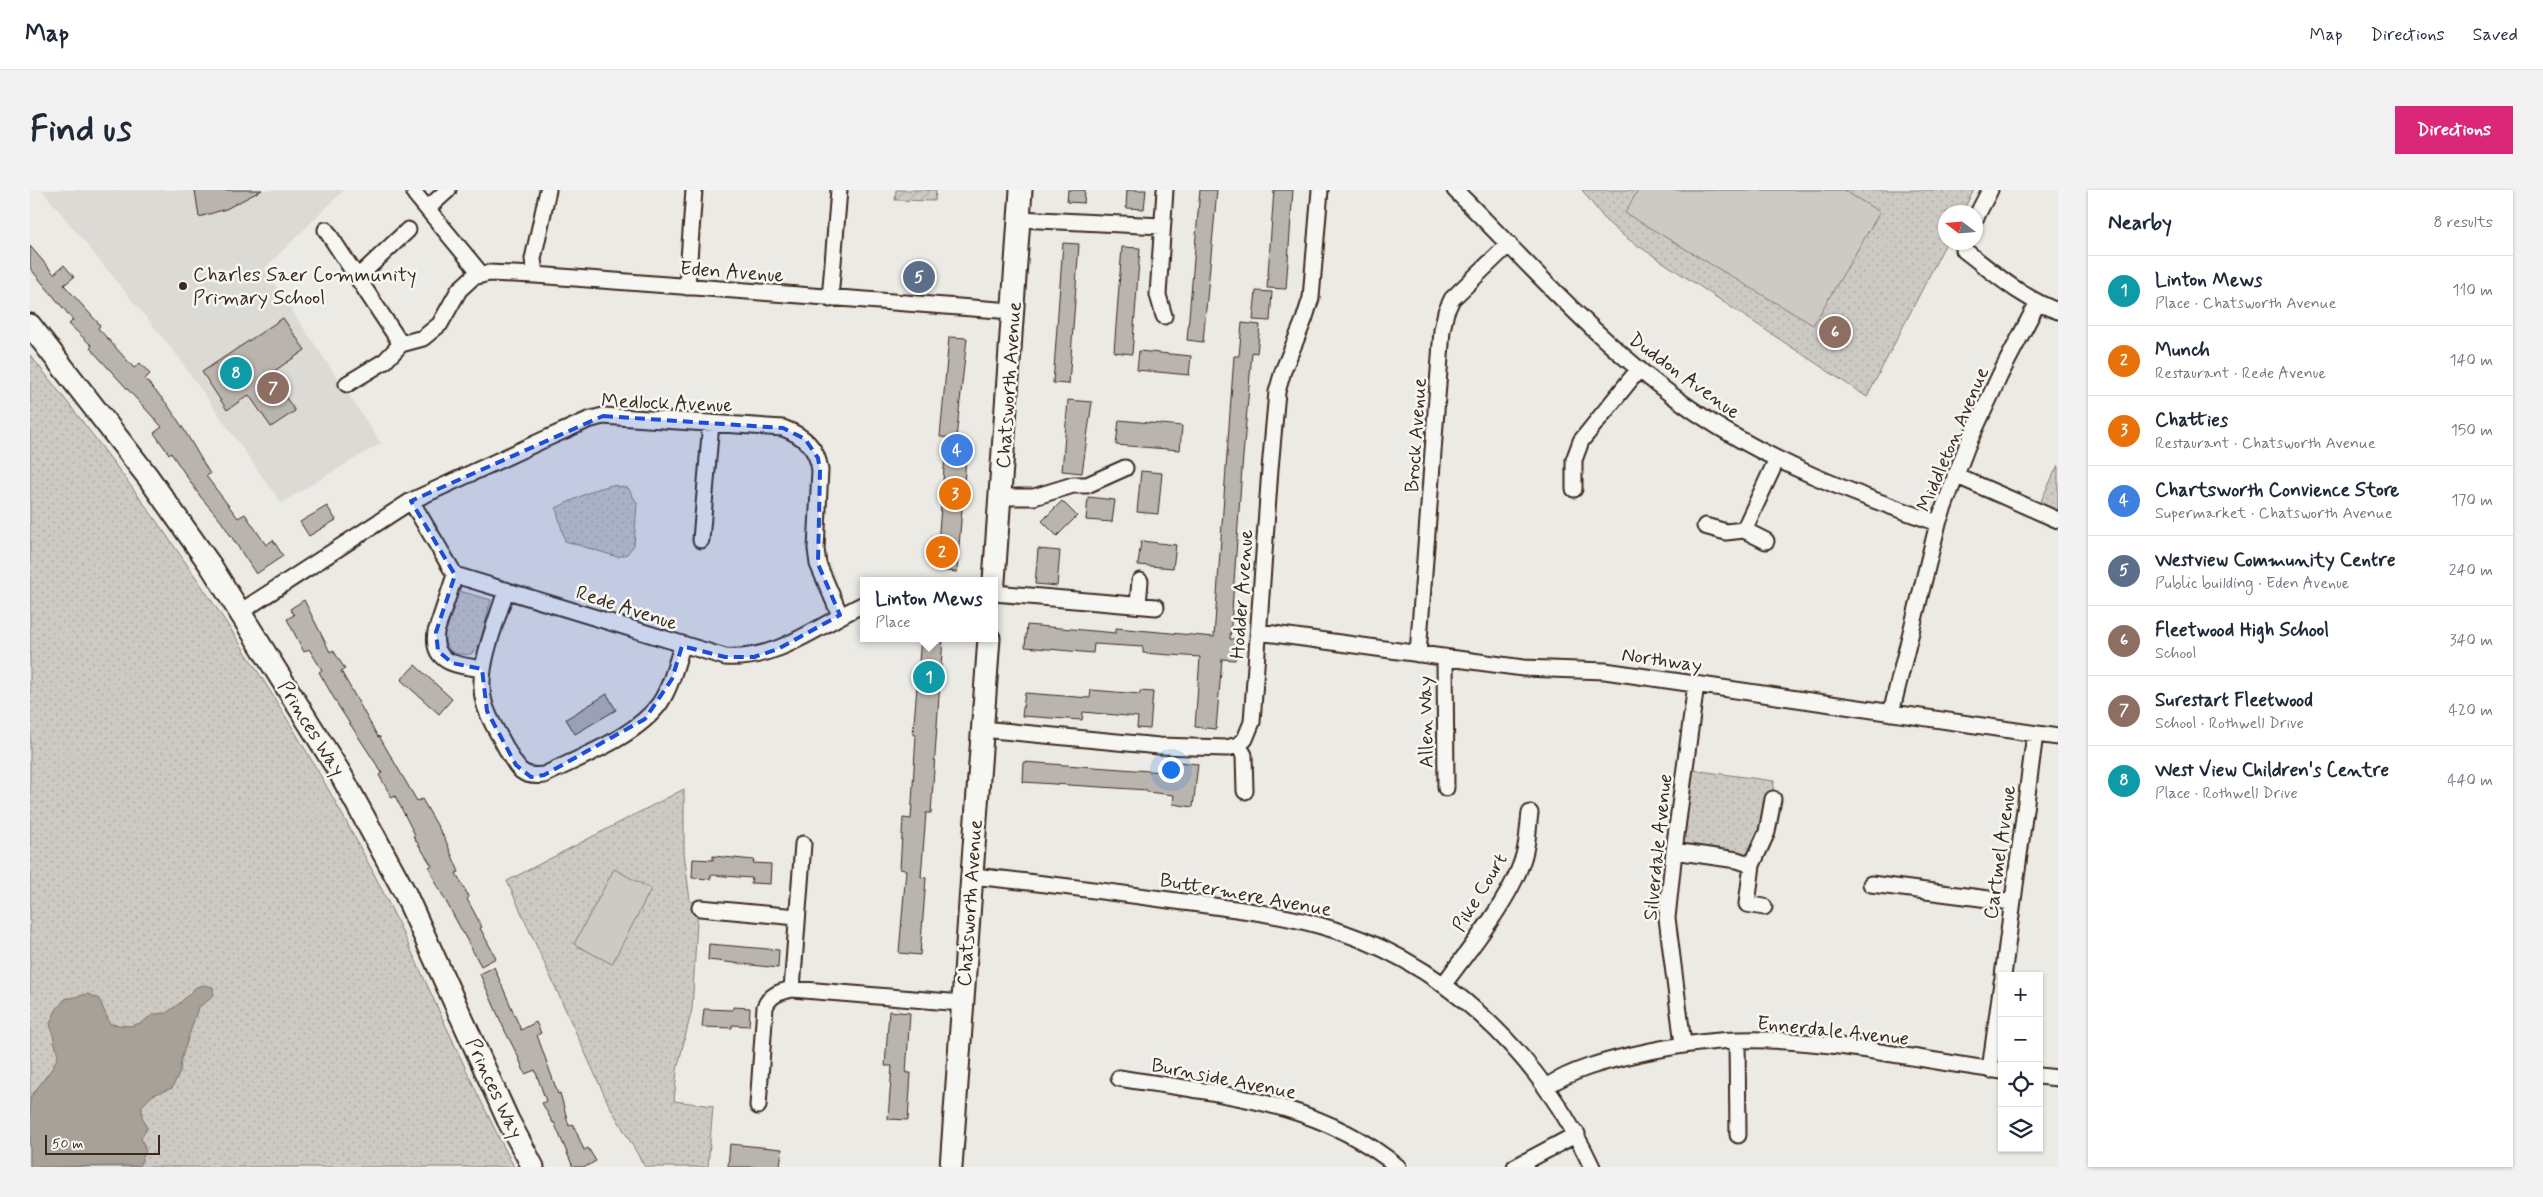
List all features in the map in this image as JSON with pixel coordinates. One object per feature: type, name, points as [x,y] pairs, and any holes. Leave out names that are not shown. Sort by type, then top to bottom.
[{"type":"street","points":[[428,208],[448,190]]},
{"type":"street","points":[[535,275],[533,259],[548,190]]},
{"type":"street","points":[[687,287],[694,190]]},
{"type":"street","points":[[830,299],[839,190]]},
{"type":"street","name":"Chatsworth Avenue","points":[[994,577],[1022,190]]},
{"type":"street","points":[[1164,316],[1158,295],[1165,190]]},
{"type":"street","name":"Hodder Avenue","points":[[1238,745],[1246,739],[1252,722],[1277,392],[1283,371],[1311,298],[1320,190]]},
{"type":"street","name":"Duddon Avenue","points":[[1455,190],[1578,316],[1639,369],[1697,413],[1777,459],[1839,488],[1938,523]]},
{"type":"street","points":[[1982,205],[1990,190]]},
{"type":"street","points":[[347,384],[385,361],[401,344],[423,338],[440,324],[459,290],[473,277],[481,274],[415,194]]},
{"type":"street","points":[[1019,219],[1162,226]]},
{"type":"street","points":[[326,230],[401,344]]},
{"type":"street","points":[[358,277],[408,230]]},
{"type":"street","name":"Brock Avenue","points":[[1418,654],[1442,330],[1446,312],[1452,298],[1509,244]]},
{"type":"street","points":[[1964,250],[2037,304],[2058,311]]},
{"type":"street","name":"Eden Avenue","points":[[481,274],[535,275],[830,299],[1012,311]]},
{"type":"street","name":"Middleton Avenue","points":[[1891,713],[1938,523],[1955,475],[1982,411],[2037,304]]},
{"type":"street","name":"Princes Way","points":[[30,325],[148,477],[240,612],[340,773],[404,891],[508,1120],[533,1167]]},
{"type":"street","points":[[1574,489],[1574,460],[1581,441],[1639,369]]},
{"type":"street","name":"Medlock Avenue","points":[[240,612],[411,501],[588,420],[603,416],[783,428],[795,432],[813,447],[818,458],[820,470],[816,549],[818,564],[840,615]]},
{"type":"street","points":[[701,540],[711,423]]},
{"type":"street","points":[[1744,530],[1777,459]]},
{"type":"street","points":[[1000,497],[1034,497],[1065,486],[1087,486],[1125,468]]},
{"type":"street","points":[[1955,475],[2058,520]]},
{"type":"street","points":[[411,501],[455,575],[436,632],[435,640],[438,650],[443,658],[452,663],[482,670]]},
{"type":"street","points":[[1705,526],[1726,532],[1744,530],[1766,541]]},
{"type":"street","name":"Rede Avenue","points":[[455,575],[682,646],[725,657],[754,657],[786,645],[860,606]]},
{"type":"street","points":[[1138,604],[1140,581]]},
{"type":"street","points":[[506,590],[482,670],[483,699],[487,711],[516,765],[531,777],[544,775],[628,732],[645,719],[660,702],[672,679],[682,646]]},
{"type":"street","points":[[998,593],[1156,607]]},
{"type":"street","name":"Northway","points":[[1259,632],[1523,668],[1598,670],[2058,737]]},
{"type":"street","name":"Chatsworth Avenue","points":[[951,1167],[989,642]]},
{"type":"street","name":"Allen Way","points":[[1445,657],[1446,788]]},
{"type":"street","name":"Silverdale Avenue","points":[[1683,1044],[1668,918],[1674,851],[1696,684]]},
{"type":"street","points":[[982,729],[1159,746],[1227,748],[1238,745],[1244,755],[1245,791]]},
{"type":"street","name":"Cartmel Avenue","points":[[2003,972],[2035,734]]},
{"type":"street","points":[[1764,907],[1747,904],[1752,864],[1767,832],[1773,799]]},
{"type":"street","name":"Pike Court","points":[[1444,984],[1515,878],[1524,855],[1530,813]]},
{"type":"street","points":[[792,989],[803,844]]},
{"type":"street","points":[[1674,851],[1752,864]]},
{"type":"street","name":"Buttermere Avenue","points":[[971,876],[1093,889],[1291,919],[1366,941],[1444,984],[1494,1026],[1546,1086],[1577,1134],[1592,1167]]},
{"type":"street","points":[[1871,884],[2012,902]]},
{"type":"street","points":[[700,908],[797,917]]},
{"type":"street","points":[[758,1106],[765,1007],[768,1000],[774,995],[792,989],[962,1003]]},
{"type":"street","points":[[1996,1070],[2000,1017]]},
{"type":"street","points":[[1737,1040],[1738,1135]]},
{"type":"street","name":"Ennerdale Avenue","points":[[1546,1086],[1583,1068],[1683,1044],[1737,1040],[1813,1044],[1996,1070]]},
{"type":"street","points":[[2043,1076],[2058,1078]]},
{"type":"street","name":"Burnside Avenue","points":[[1119,1078],[1281,1106],[1311,1116],[1365,1142],[1398,1167]]},
{"type":"street","points":[[1515,1167],[1577,1134]]},
{"type":"highlighted area","points":[[603,416],[783,428],[805,439],[818,458],[820,470],[818,564],[840,615],[778,649],[754,657],[725,657],[682,646],[672,679],[645,719],[544,775],[531,777],[516,765],[487,711],[482,669],[452,663],[438,651],[436,632],[455,575],[411,501]]},
{"type":"shaded area","points":[[42,190],[344,190],[264,269],[381,443],[281,503],[176,354]]},
{"type":"shaded area","points":[[896,190],[936,190],[935,201],[895,200]]},
{"type":"shaded area","points":[[1582,190],[1974,190],[1966,205],[1938,205],[1938,250],[1942,250],[1867,397],[1625,237],[1606,221]]},
{"type":"shaded area","points":[[1638,190],[1843,190],[1880,212],[1813,325],[1625,213]]},
{"type":"shaded area","points":[[30,355],[125,477],[170,540],[214,604],[297,735],[372,870],[514,1167],[30,1167]]},
{"type":"shaded area","points":[[2058,465],[2058,520],[2036,511]]},
{"type":"shaded area","points":[[612,485],[628,488],[637,503],[634,545],[627,554],[618,557],[565,541],[556,508],[594,490]]},
{"type":"shaded area","points":[[456,590],[491,600],[480,644],[471,654],[458,654],[450,650],[446,642],[446,622]]},
{"type":"shaded area","points":[[1685,769],[1774,781],[1773,799],[1752,865],[1674,851]]},
{"type":"shaded area","points":[[684,789],[684,852],[690,901],[698,904],[692,1009],[677,1070],[674,1101],[713,1106],[708,1167],[645,1167],[608,1103],[507,881]]},
{"type":"shaded area","points":[[614,869],[651,889],[612,964],[574,944]]},
{"type":"shaded area","points":[[205,985],[213,987],[214,996],[198,1008],[181,1060],[180,1072],[172,1088],[153,1095],[142,1106],[142,1116],[147,1129],[141,1138],[146,1151],[139,1166],[30,1167],[30,1098],[53,1067],[58,1056],[50,1023],[56,1010],[65,999],[88,994],[99,999],[110,1024],[130,1026],[141,1023],[154,1014],[166,1013],[180,1003],[196,987]]},
{"type":"building","points":[[195,190],[262,190],[226,209],[199,217]]},
{"type":"building","points":[[1068,190],[1085,190],[1084,203],[1067,202]]},
{"type":"building","points":[[1127,190],[1146,190],[1144,209],[1126,208]]},
{"type":"building","points":[[1200,190],[1217,190],[1203,342],[1187,340]]},
{"type":"building","points":[[1274,190],[1293,190],[1286,289],[1267,288]]},
{"type":"building","points":[[1063,243],[1079,244],[1069,384],[1053,383]]},
{"type":"building","points":[[30,246],[54,274],[64,265],[74,277],[64,285],[100,325],[98,328],[134,368],[140,363],[150,374],[145,379],[167,404],[183,428],[210,474],[206,476],[238,518],[245,514],[266,545],[273,540],[283,556],[256,574],[221,521],[200,496],[171,453],[169,454],[154,433],[162,427],[90,348],[92,346],[69,324],[73,320],[30,268]]},
{"type":"building","points":[[1122,247],[1140,248],[1132,354],[1114,352]]},
{"type":"building","points":[[1256,291],[1272,292],[1270,321],[1253,320]]},
{"type":"building","points":[[283,318],[305,350],[270,374],[295,411],[271,427],[249,395],[227,410],[202,372]]},
{"type":"building","points":[[1242,323],[1260,325],[1257,353],[1252,352],[1242,468],[1230,639],[1237,639],[1235,660],[1222,659],[1216,729],[1195,727],[1200,657],[1143,653],[1143,647],[1094,644],[1093,653],[1025,647],[1027,625],[1116,633],[1116,628],[1214,637],[1234,356],[1239,356]]},
{"type":"building","points":[[949,337],[967,338],[956,438],[940,437]]},
{"type":"building","points":[[1139,351],[1191,356],[1189,375],[1137,370]]},
{"type":"building","points":[[1068,400],[1092,402],[1082,473],[1062,471]]},
{"type":"building","points":[[1119,420],[1182,426],[1180,450],[1116,445]]},
{"type":"building","points":[[946,443],[967,445],[957,572],[936,570]]},
{"type":"building","points":[[1141,471],[1162,473],[1158,514],[1137,512]]},
{"type":"building","points":[[1088,497],[1115,500],[1112,522],[1086,520]]},
{"type":"building","points":[[1062,501],[1077,516],[1057,536],[1042,521]]},
{"type":"building","points":[[327,506],[336,520],[309,536],[300,522]]},
{"type":"building","points":[[1141,541],[1176,545],[1173,568],[1138,565]]},
{"type":"building","points":[[1038,549],[1060,551],[1057,586],[1035,584]]},
{"type":"building","points":[[304,600],[330,652],[333,650],[345,669],[341,671],[378,737],[417,801],[422,799],[445,839],[459,872],[456,873],[469,897],[467,899],[496,958],[481,966],[436,883],[429,867],[432,866],[413,836],[415,835],[395,796],[392,798],[379,775],[382,773],[339,707],[319,672],[322,670],[309,649],[304,652],[287,619],[294,615],[290,609]]},
{"type":"building","points":[[921,642],[943,642],[931,813],[926,813],[921,877],[926,878],[920,955],[899,953],[906,870],[900,869],[903,818],[911,819],[916,735],[913,735]]},
{"type":"building","points":[[415,665],[452,699],[439,714],[401,680]]},
{"type":"building","points":[[1091,690],[1140,694],[1140,691],[1153,692],[1150,729],[1137,728],[1138,717],[1083,712],[1082,720],[1022,716],[1025,693],[1090,698]]},
{"type":"building","points":[[607,694],[616,710],[575,734],[566,719]]},
{"type":"building","points":[[1024,762],[1177,773],[1178,762],[1198,764],[1193,807],[1173,804],[1174,795],[1147,792],[1147,790],[1023,782]]},
{"type":"building","points":[[713,856],[754,860],[753,863],[771,864],[770,884],[751,883],[752,878],[711,875],[711,879],[692,878],[693,859],[713,860]]},
{"type":"building","points":[[709,944],[779,950],[778,968],[708,960]]},
{"type":"building","points":[[494,967],[521,1030],[536,1022],[541,1033],[537,1035],[558,1094],[560,1093],[569,1126],[573,1124],[584,1150],[588,1148],[596,1161],[585,1167],[573,1167],[554,1122],[542,1103],[546,1101],[535,1070],[525,1074],[505,1031],[480,974]]},
{"type":"building","points":[[733,1007],[750,1008],[749,1026],[732,1025],[732,1028],[702,1027],[704,1009],[733,1010]]},
{"type":"building","points":[[889,1011],[910,1013],[906,1073],[911,1073],[908,1120],[888,1119],[892,1066],[885,1066]]},
{"type":"building","points":[[730,1144],[782,1149],[780,1167],[728,1167]]},
{"type":"place","name":"Westview Community Centre","points":[[919,277]]},
{"type":"place","name":"Charles Saer Community Primary School","points":[[183,286]]},
{"type":"place","name":"Fleetwood High School","points":[[1835,332]]},
{"type":"place","name":"West View Children's Centre","points":[[236,373]]},
{"type":"place","name":"Surestart Fleetwood","points":[[273,388]]},
{"type":"place","name":"Chartsworth Convience Store","points":[[957,450]]},
{"type":"place","name":"Chatties","points":[[955,494]]},
{"type":"place","name":"Munch","points":[[942,552]]},
{"type":"place","name":"Linton Mews","points":[[929,677]]}]
